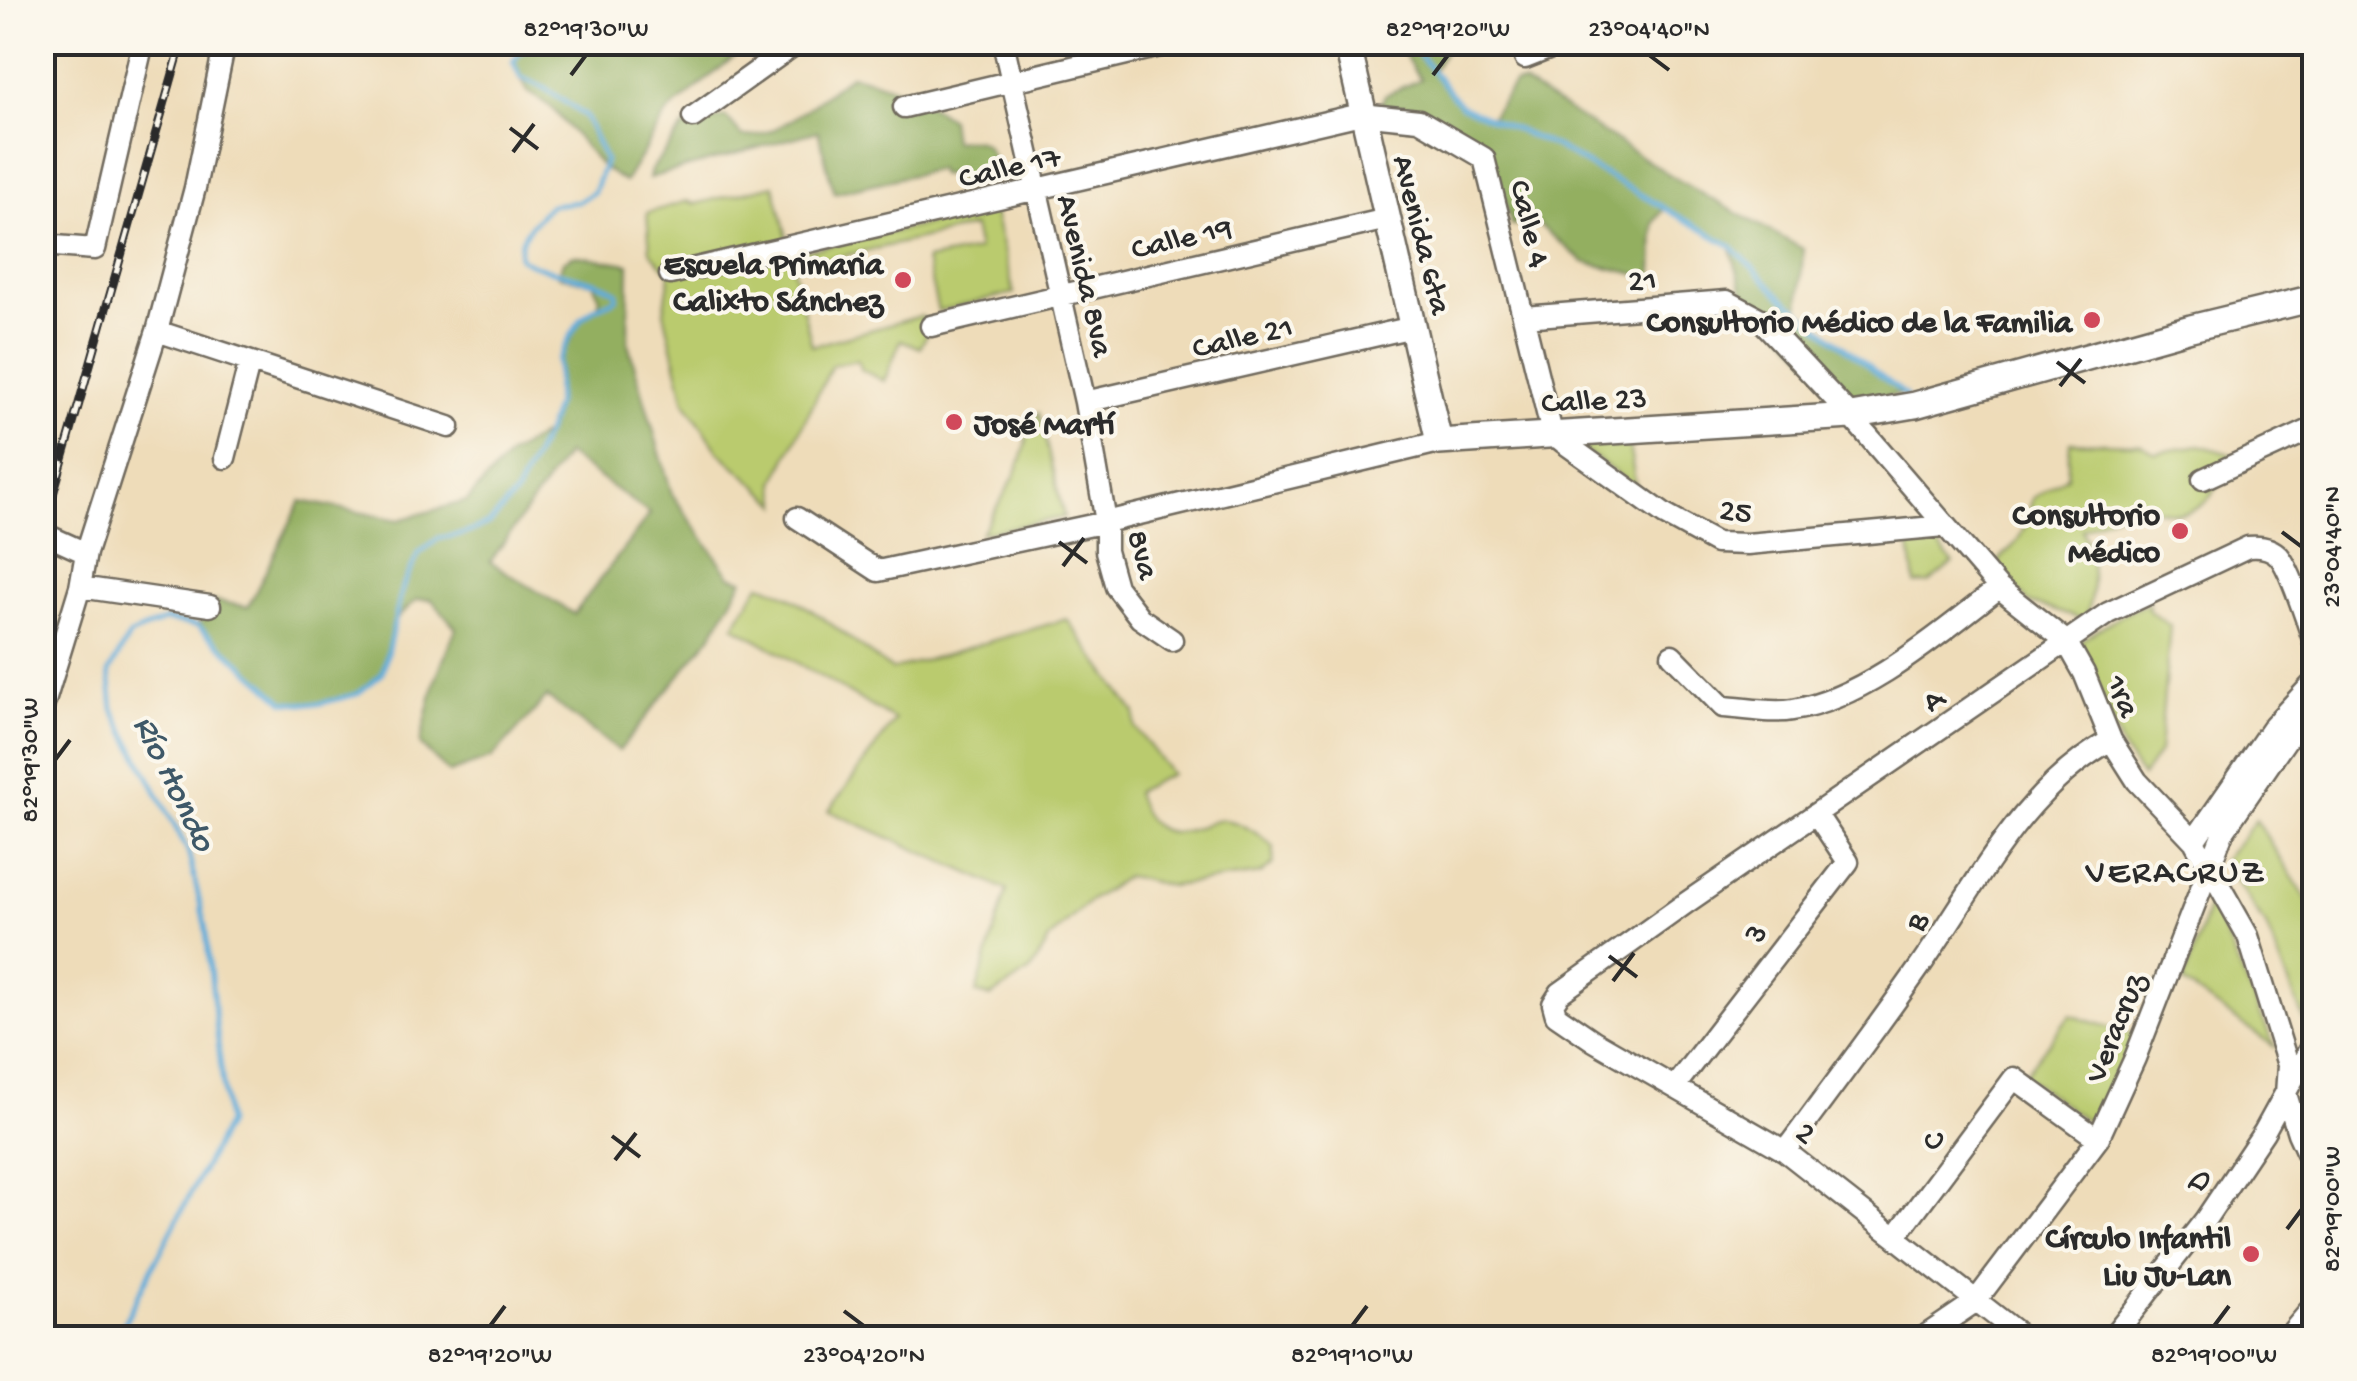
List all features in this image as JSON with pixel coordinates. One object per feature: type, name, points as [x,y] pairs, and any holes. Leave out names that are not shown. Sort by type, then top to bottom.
[{"type":"street","points":[[42,712],[80,587],[86,553],[157,331],[195,188],[224,42]]},
{"type":"street","points":[[692,116],[798,42]]},
{"type":"street","name":"Avenida 8va","points":[[1003,42],[1085,402],[1106,522]]},
{"type":"street","points":[[904,106],[1177,42]]},
{"type":"street","name":"Avenida 6ta","points":[[1346,42],[1438,442]]},
{"type":"street","points":[[1525,58],[1566,42]]},
{"type":"street","points":[[42,245],[95,249],[141,43]]},
{"type":"street","name":"Calle 17","points":[[670,274],[1361,114]]},
{"type":"street","name":"Calle 4","points":[[1361,114],[1419,120],[1484,158],[1552,433]]},
{"type":"street","name":"Calle 19","points":[[931,326],[1387,218]]},
{"type":"street","name":"Calle 23","points":[[797,518],[878,571],[1106,522],[1438,442],[1851,416],[1916,405],[2314,298]]},
{"type":"street","name":"21","points":[[1524,316],[1727,301],[1759,318]]},
{"type":"street","name":"1ra","points":[[1759,318],[1851,416],[1999,588],[2066,641],[2084,672],[2111,740],[2137,781],[2194,841],[2248,936],[2288,1065],[2286,1094],[2314,1168]]},
{"type":"street","name":"Calle 21","points":[[1085,402],[1413,328]]},
{"type":"street","points":[[157,331],[448,427]]},
{"type":"street","points":[[225,458],[250,364]]},
{"type":"street","points":[[2203,479],[2314,428]]},
{"type":"street","name":"25","points":[[1552,433],[1608,477],[1716,543],[1748,544],[1945,526]]},
{"type":"street","name":"8va","points":[[1106,522],[1106,551],[1116,587],[1140,618],[1172,640]]},
{"type":"street","points":[[42,533],[86,553]]},
{"type":"street","name":"A","points":[[1560,993],[2066,641],[2151,591],[2260,546],[2276,553],[2285,566],[2314,642]]},
{"type":"street","points":[[80,587],[210,606]]},
{"type":"street","points":[[1672,655],[1724,707],[1791,711],[1848,694],[1999,588]]},
{"type":"street","points":[[2194,841],[2274,725],[2314,682]]},
{"type":"street","name":"Veracruz","points":[[1922,1338],[1975,1302],[2098,1138],[2143,1038],[2223,832],[2286,740],[2314,708]]},
{"type":"street","name":"B","points":[[1785,1150],[1921,966],[2011,828],[2036,797],[2080,758],[2111,740]]},
{"type":"street","name":"3","points":[[1675,1086],[1848,862],[1817,815]]},
{"type":"street","name":"2","points":[[1560,993],[1553,1004],[1556,1014],[1594,1041],[1785,1150],[2024,1338]]},
{"type":"street","name":"D","points":[[2112,1338],[2205,1220],[2264,1132],[2314,1041]]},
{"type":"street","name":"C","points":[[1896,1236],[2014,1078],[2098,1138]]},
{"type":"street","points":[[2287,1338],[2314,1306]]},
{"type":"green space","points":[[538,43],[750,43],[667,113],[625,182],[602,167],[551,107],[528,92],[513,62],[520,52]]},
{"type":"green space","points":[[1396,43],[1449,43],[1433,71],[1461,106],[1490,118],[1514,84],[1524,83],[1688,186],[1803,249],[1799,310],[1903,394],[1857,400],[1817,367],[1743,291],[1730,245],[1664,208],[1654,223],[1653,278],[1584,262],[1538,224],[1512,226],[1491,155],[1379,108],[1385,95],[1421,79]]},
{"type":"green space","points":[[850,75],[902,91],[950,119],[953,141],[974,140],[986,146],[996,177],[961,185],[957,172],[940,175],[938,169],[834,193],[818,131],[649,178],[686,124],[726,117],[742,136],[755,136],[799,115]]},
{"type":"green space","points":[[774,185],[791,254],[993,210],[1014,293],[938,311],[926,260],[978,250],[973,227],[793,267],[812,346],[921,316],[931,326],[920,348],[901,340],[884,381],[862,370],[857,360],[832,365],[775,482],[779,505],[719,452],[685,402],[664,312],[670,274],[650,251],[647,213],[687,201],[695,204]]},
{"type":"green space","points":[[574,255],[629,264],[628,343],[672,494],[730,576],[743,580],[711,636],[619,751],[547,697],[492,758],[449,773],[420,744],[435,681],[456,628],[431,599],[416,600],[396,619],[382,674],[357,694],[318,704],[285,702],[198,626],[215,601],[248,607],[301,501],[399,520],[467,501],[509,455],[546,433],[556,405],[559,361],[581,319],[598,305],[600,298],[593,283],[558,275],[563,261]],"holes":[[[566,454],[650,514],[574,614],[490,562]]]},
{"type":"green space","points":[[1039,413],[1064,517],[981,533],[1019,466],[1029,421]]},
{"type":"green space","points":[[1628,439],[1636,487],[1575,444]]},
{"type":"green space","points":[[2070,442],[2141,444],[2155,453],[2200,445],[2233,455],[2219,485],[2196,509],[2175,513],[2135,508],[2082,529],[2092,575],[2084,620],[2030,603],[1996,568],[2020,536],[2032,499],[2067,476]]},
{"type":"green space","points":[[1937,544],[1953,563],[1929,583],[1915,584],[1910,545]]},
{"type":"green space","points":[[760,584],[810,609],[892,670],[1067,619],[1135,713],[1135,727],[1171,774],[1135,792],[1148,820],[1171,832],[1216,820],[1240,824],[1274,847],[1273,864],[1261,874],[1171,886],[1127,876],[1091,900],[1050,938],[1031,970],[991,997],[976,993],[1007,890],[829,811],[895,720],[734,626]]},
{"type":"green space","points":[[2149,603],[2148,610],[2170,626],[2159,752],[2142,777],[2124,752],[2080,641],[2124,613]]},
{"type":"green space","points":[[2256,820],[2314,911],[2314,992],[2303,1019],[2266,926],[2223,861]]},
{"type":"green space","points":[[2210,902],[2275,1047],[2183,983]]},
{"type":"green space","points":[[2070,1015],[2138,1036],[2095,1127],[2024,1075]]},
{"type":"green space","points":[[2314,1054],[2314,1155],[2295,1095]]},
{"type":"waterway","name":"Río Hondo","points":[[116,1338],[227,1123],[205,924],[188,851],[113,709],[109,672],[130,635],[166,620],[198,626],[285,702],[318,704],[357,694],[382,674],[403,586],[419,553],[439,538],[464,534],[490,523],[515,495],[556,405],[558,361],[568,340],[581,319],[616,299],[617,293],[520,258],[521,243],[533,223],[550,205],[578,202],[594,192],[605,161],[585,116],[546,89],[520,77],[513,62],[520,52],[538,42]]},
{"type":"waterway","points":[[1415,42],[1418,53],[1461,106],[1554,146],[1730,245],[1782,297],[1906,396]]},
{"type":"railway","points":[[42,533],[182,42]]},
{"type":"place","name":"Escuela Primaria Calixto Sánchez","points":[[903,280]]},
{"type":"place","name":"Consultorio Médico de la Familia","points":[[2092,320]]},
{"type":"place","name":"José Martí","points":[[954,422]]},
{"type":"place","name":"Consultorio Médico","points":[[2180,531]]},
{"type":"place","name":"Círculo Infantil Liu Ju-Lan","points":[[2251,1254]]},
{"type":"district","name":"VERACRUZ","points":[[2176,869]]}]
